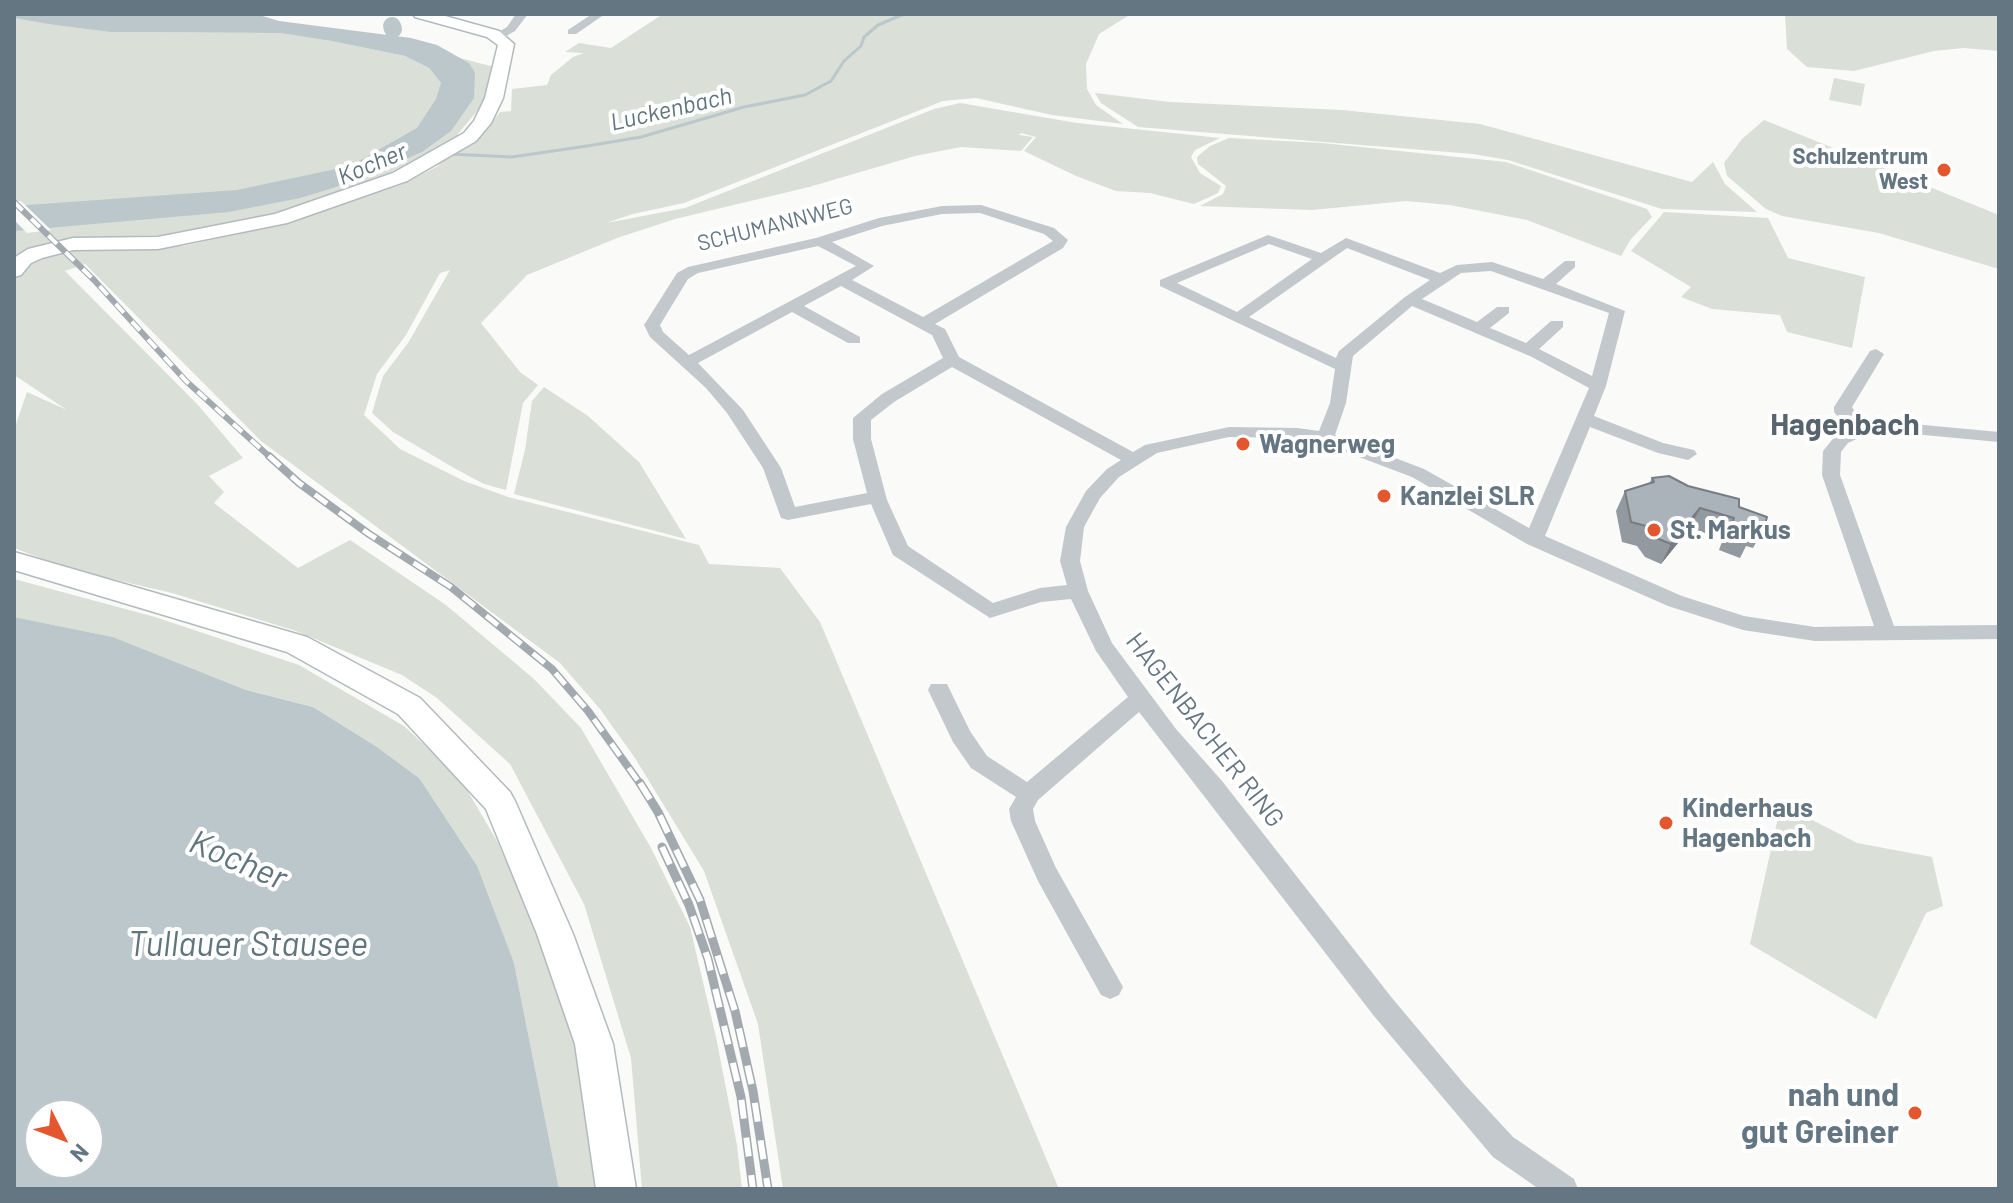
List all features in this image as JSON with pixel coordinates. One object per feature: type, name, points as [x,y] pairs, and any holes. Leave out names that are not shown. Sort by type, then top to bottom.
[{"type":"street","points":[[14,271],[35,253],[73,244],[158,243],[280,219],[400,177],[436,159],[482,123],[494,98],[507,51],[506,44],[499,36],[421,14]]},
{"type":"street","points":[[499,36],[511,29],[522,14]]},
{"type":"street","points":[[572,32],[599,14]]},
{"type":"street","name":"SCHUMANNWEG","points":[[881,484],[788,514],[772,468],[734,410],[712,384],[656,334],[652,325],[682,276],[693,270],[820,241],[879,222],[963,208],[990,211],[1049,231],[1061,240],[1058,245],[925,323]]},
{"type":"street","points":[[1320,257],[1268,239],[1165,283],[1343,367]]},
{"type":"street","points":[[687,362],[867,266],[820,241]]},
{"type":"street","points":[[1238,318],[1320,257],[1346,242],[1441,279]]},
{"type":"street","points":[[1546,284],[1570,264]]},
{"type":"street","points":[[1325,438],[1338,403],[1345,354],[1410,300],[1457,269],[1492,266],[1617,311],[1598,386],[1534,539]]},
{"type":"street","points":[[841,280],[939,332],[952,360],[1132,459]]},
{"type":"street","points":[[1410,300],[1528,350],[1598,386]]},
{"type":"street","points":[[792,306],[854,340]]},
{"type":"street","points":[[1478,329],[1503,310]]},
{"type":"street","points":[[1528,350],[1557,324]]},
{"type":"street","points":[[1859,431],[1843,412],[1843,407],[1876,354]]},
{"type":"street","points":[[952,360],[888,398],[862,418],[862,439],[881,484],[900,550],[990,611],[1040,595],[1078,591]]},
{"type":"street","points":[[1585,419],[1658,447],[1688,454]]},
{"type":"street","points":[[1887,634],[1850,520],[1831,475],[1832,451],[1842,439],[1859,431],[1892,427],[1999,437]]},
{"type":"street","name":"HAGENBACHER RING","points":[[1564,1189],[1503,1147],[1455,1094],[1141,699],[1103,646],[1078,591],[1070,561],[1075,527],[1093,495],[1113,473],[1132,459],[1151,449],[1198,436],[1266,431],[1325,438],[1418,473],[1534,539],[1675,601],[1743,623],[1815,634],[1999,632]]},
{"type":"street","points":[[14,561],[297,644],[409,706],[499,801],[555,934],[594,1044],[616,1189]]},
{"type":"street","points":[[939,690],[961,736],[979,762],[1014,787],[1030,793]]},
{"type":"street","points":[[1110,987],[1047,874],[1023,821],[1021,809],[1030,793],[1113,719],[1141,699]]},
{"type":"shaded area","points":[[663,14],[1131,14],[1099,34],[1086,64],[1087,89],[1096,105],[1123,124],[1052,115],[976,98],[943,101],[684,203],[606,223],[685,208],[934,109],[960,103],[1077,123],[1220,138],[1195,150],[1191,157],[1200,173],[1221,186],[1218,193],[1194,204],[1150,193],[1116,191],[1076,176],[1024,151],[1036,137],[1021,133],[1019,135],[1033,137],[1021,151],[961,147],[915,156],[809,187],[675,219],[617,238],[527,275],[481,323],[520,372],[538,385],[523,403],[506,490],[484,484],[454,468],[393,432],[372,413],[383,376],[408,343],[450,270],[440,273],[406,335],[377,374],[364,415],[400,449],[464,481],[508,497],[699,545],[709,564],[780,568],[820,622],[1059,1189],[783,1189],[758,1024],[704,871],[635,758],[600,709],[560,663],[261,441],[85,264],[65,271],[198,405],[243,458],[209,476],[224,492],[214,503],[298,568],[350,540],[446,605],[534,679],[581,728],[651,848],[690,927],[716,1037],[737,1145],[742,1189],[642,1189],[631,1058],[584,904],[510,764],[437,698],[402,675],[296,631],[172,593],[69,569],[14,548],[14,430],[27,392],[67,410],[14,375],[14,273],[31,261],[64,249],[183,246],[283,224],[401,185],[440,165],[415,162],[295,211],[172,238],[71,242],[14,263],[14,18],[110,32],[280,33],[405,56],[429,68],[441,83],[469,63],[460,58],[498,68],[478,110],[457,135],[485,132],[500,112],[511,111],[512,89],[547,85],[551,75],[573,57],[584,53],[565,52],[579,43],[611,48]]},
{"type":"shaded area","points":[[1785,14],[1999,14],[1999,51],[1963,48],[1934,51],[1854,71],[1807,67],[1787,49]]},
{"type":"shaded area","points":[[1834,78],[1865,84],[1861,106],[1829,100]]},
{"type":"shaded area","points":[[1095,93],[1170,102],[1342,110],[1480,124],[1692,182],[1713,162],[1725,184],[1757,212],[1662,209],[1508,160],[1473,154],[1138,127],[1101,103]]},
{"type":"shaded area","points":[[1764,120],[1999,215],[1999,269],[1879,233],[1782,216],[1766,209],[1727,176],[1724,163],[1742,139]]},
{"type":"shaded area","points":[[1229,138],[1322,143],[1506,162],[1647,209],[1652,217],[1631,239],[1621,256],[1527,220],[1450,205],[1406,201],[1312,210],[1200,206],[1223,194],[1226,186],[1198,164],[1197,157],[1210,146]]},
{"type":"shaded area","points":[[1664,212],[1768,218],[1788,258],[1865,277],[1852,348],[1787,332],[1780,315],[1712,309],[1681,297],[1691,287],[1631,251]]},
{"type":"shaded area","points":[[544,387],[588,416],[639,462],[686,539],[514,494],[525,450],[532,401]]},
{"type":"shaded area","points":[[14,579],[155,617],[299,665],[404,726],[460,778],[497,841],[520,892],[591,1072],[606,1189],[559,1189],[514,963],[419,778],[313,707],[246,690],[113,637],[14,617]]},
{"type":"shaded area","points":[[1781,804],[1857,843],[1932,857],[1943,906],[1926,913],[1876,1019],[1750,944]]},
{"type":"water","name":"Kocher","points":[[14,14],[256,14],[279,21],[411,38],[437,45],[469,63],[475,73],[474,98],[451,131],[422,152],[356,181],[300,198],[229,212],[14,231],[14,206],[237,190],[350,166],[417,128],[436,99],[441,83],[429,68],[405,56],[331,41],[280,33],[110,32],[14,18]]},
{"type":"water","name":"Tullauer Stausee","points":[[14,617],[113,637],[246,690],[313,707],[419,778],[477,866],[514,963],[559,1189],[14,1189]]},
{"type":"pier","points":[[21,201],[51,230],[27,233],[14,220],[14,202]]},
{"type":"building","points":[[1669,476],[1688,486],[1739,499],[1739,507],[1767,517],[1764,528],[1755,525],[1751,537],[1730,530],[1734,518],[1700,508],[1671,544],[1654,537],[1646,526],[1631,522],[1625,491],[1654,482],[1652,478]]},
{"type":"waterway","name":"Luckenbach","points":[[449,154],[512,157],[587,146],[641,137],[744,107],[805,95],[831,81],[844,61],[861,46],[864,37],[878,25],[904,14]]},
{"type":"railway","points":[[14,202],[94,280],[186,381],[271,458]]},
{"type":"railway","points":[[269,456],[299,483],[369,534],[451,587],[552,669],[588,711],[641,785]]},
{"type":"railway","points":[[640,783],[658,812],[700,900],[735,1011],[753,1091],[768,1189]]},
{"type":"railway","points":[[662,847],[689,905],[708,959],[741,1097],[753,1189]]},
{"type":"place","name":"Schulzentrum West","points":[[1944,170]]},
{"type":"place","name":"Wagnerweg","points":[[1243,444]]},
{"type":"place","name":"Kanzlei SLR","points":[[1384,496]]},
{"type":"place","name":"St. Markus","points":[[1654,530]]},
{"type":"place","name":"Kinderhaus Hagenbach","points":[[1666,823]]},
{"type":"place","name":"nah und gut Greiner","points":[[1915,1113]]},
{"type":"district","name":"Hagenbach","points":[[1845,425]]}]
